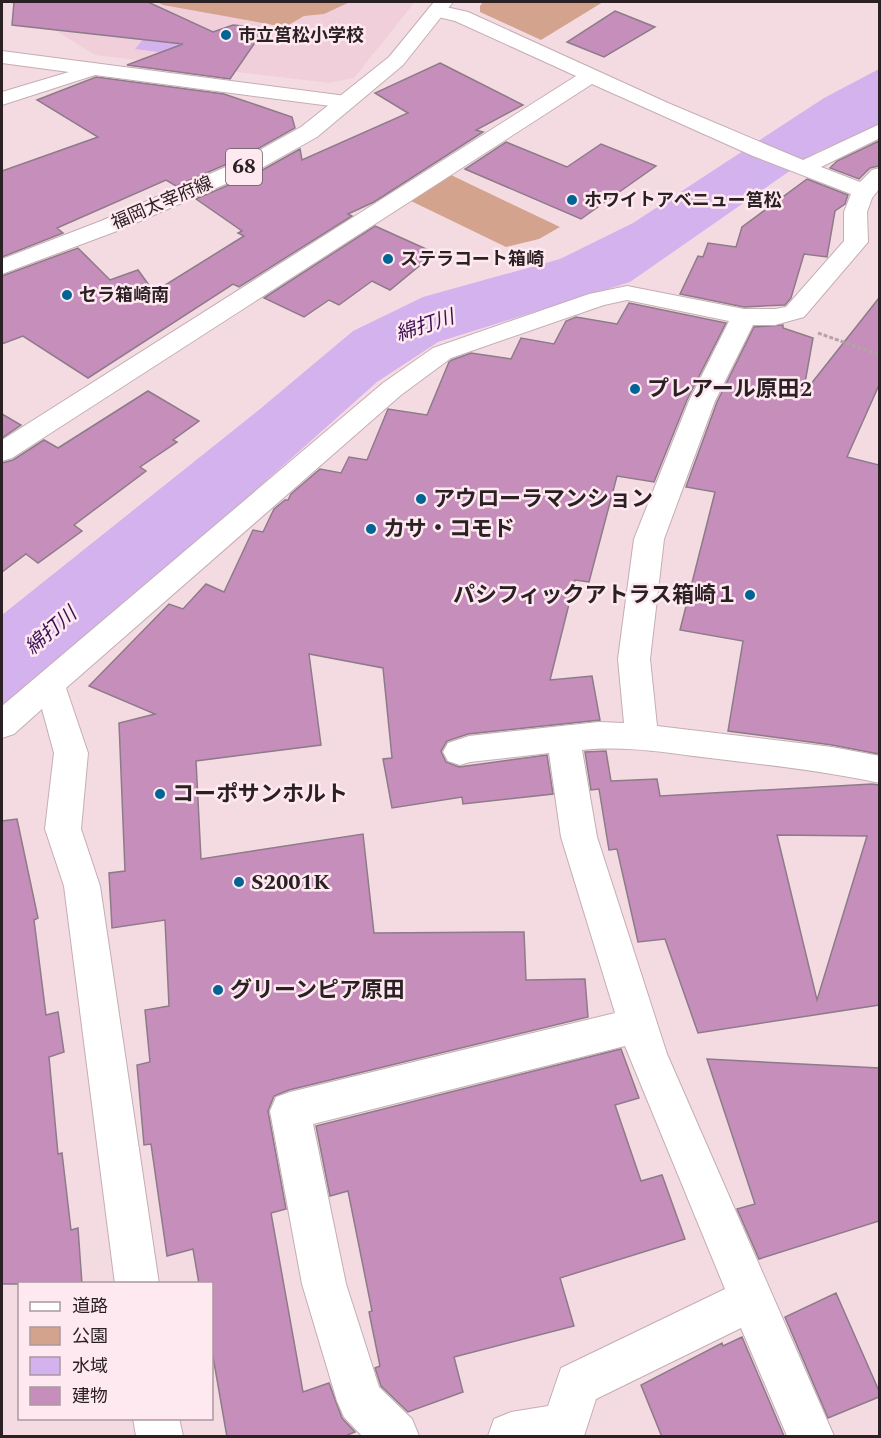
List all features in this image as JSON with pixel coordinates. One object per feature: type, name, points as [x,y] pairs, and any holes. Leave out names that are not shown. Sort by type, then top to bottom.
[{"type":"street","points":[[440,6],[708,129],[804,169],[871,183]]},
{"type":"street","name":"福岡太宰府線","points":[[2,267],[109,226],[250,165],[309,132],[396,61],[440,6]]},
{"type":"street","points":[[2,57],[346,102]]},
{"type":"street","points":[[2,99],[99,69]]},
{"type":"street","points":[[2,452],[592,75]]},
{"type":"street","points":[[804,169],[817,160],[879,130]]},
{"type":"street","points":[[2,725],[392,389],[442,353],[576,306],[627,293],[744,317],[775,317],[795,312],[868,242],[854,218],[859,195],[871,183]]},
{"type":"street","points":[[642,737],[634,659],[649,539],[702,400],[744,317]]},
{"type":"street","points":[[49,685],[71,753],[63,829],[82,886],[137,1282]]},
{"type":"street","points":[[460,752],[469,749],[598,735],[642,737],[832,760],[879,770]]},
{"type":"street","points":[[563,739],[579,837],[647,1054],[811,1437]]},
{"type":"street","points":[[395,1437],[360,1401],[324,1284],[290,1111],[638,1025]]},
{"type":"street","points":[[511,1437],[567,1431],[577,1384],[751,1300]]},
{"type":"street","points":[[156,1420],[159,1437]]},
{"type":"path","points":[[775,317],[879,355]]},
{"type":"shaded area","name":"市立筥松小学校","points":[[9,2],[415,2],[354,78],[329,83],[95,55]]},
{"type":"green space","points":[[157,2],[350,2],[324,14],[304,16],[285,27]]},
{"type":"green space","points":[[483,2],[603,2],[541,40],[480,12]]},
{"type":"green space","points":[[451,175],[560,227],[539,239],[506,247],[411,201]]},
{"type":"water","points":[[153,27],[228,61],[135,49]]},
{"type":"water","name":"綿打川","points":[[879,69],[879,125],[817,152],[630,282],[438,342],[377,382],[2,716],[2,615],[260,409],[353,331],[423,297],[560,259],[633,223],[824,98]]},
{"type":"building","points":[[14,2],[148,2],[213,32],[233,25],[265,28],[230,79],[127,65],[183,44],[12,25]]},
{"type":"building","points":[[615,11],[655,27],[604,57],[567,42]]},
{"type":"building","points":[[440,63],[523,105],[476,130],[483,132],[374,202],[348,214],[352,216],[239,287],[233,284],[88,378],[23,336],[2,344],[2,276],[78,248],[110,280],[138,270],[154,292],[244,236],[238,233],[242,231],[196,199],[259,172],[300,149],[302,160],[408,113],[375,93]]},
{"type":"building","points":[[96,77],[224,94],[292,117],[295,128],[241,158],[176,186],[166,180],[57,228],[63,233],[2,257],[2,171],[98,137],[37,100]]},
{"type":"building","points":[[879,141],[879,166],[870,168],[859,179],[830,168],[837,161]]},
{"type":"building","name":"ホワイトアベニュー筥松","points":[[506,142],[567,167],[601,144],[656,166],[581,219],[465,169]]},
{"type":"building","points":[[807,179],[848,195],[845,204],[835,211],[827,257],[804,254],[791,298],[785,305],[744,307],[680,294],[698,256],[703,257],[708,243],[736,247],[742,227]]},
{"type":"building","points":[[375,226],[435,253],[390,290],[372,281],[339,305],[329,300],[304,317],[264,298]]},
{"type":"building","points":[[879,298],[879,385],[847,457],[879,465],[879,754],[832,745],[728,731],[743,641],[680,630],[715,492],[686,487],[717,402],[754,327],[783,325],[783,328],[813,338],[803,394]]},
{"type":"building","points":[[629,303],[726,323],[687,400],[654,482],[617,476],[589,582],[575,580],[550,680],[592,676],[600,720],[468,734],[447,741],[441,751],[446,762],[459,767],[547,755],[553,794],[463,804],[462,797],[392,808],[383,759],[392,758],[383,668],[309,654],[321,745],[196,761],[201,859],[363,834],[374,933],[524,932],[526,980],[585,979],[588,1017],[289,1090],[274,1096],[268,1111],[286,1209],[271,1213],[303,1392],[329,1383],[342,1418],[355,1432],[343,1437],[227,1437],[213,1357],[213,1282],[199,1282],[193,1249],[167,1256],[151,1144],[144,1145],[137,1065],[150,1062],[145,1010],[169,1006],[165,920],[112,928],[109,873],[125,871],[119,723],[155,714],[89,686],[169,604],[183,609],[206,584],[224,592],[253,530],[263,532],[274,509],[288,500],[291,494],[320,469],[341,473],[349,457],[367,460],[388,409],[427,415],[449,362],[471,353],[511,359],[521,338],[554,344],[566,321],[576,317],[617,324]]},
{"type":"building","points":[[148,391],[199,421],[173,440],[177,442],[140,467],[146,471],[74,525],[82,531],[38,563],[26,554],[2,572],[2,463],[13,460],[44,440],[58,448]]},
{"type":"building","points":[[2,414],[21,425],[2,438]]},
{"type":"building","points":[[606,751],[611,781],[657,779],[660,796],[879,785],[879,1005],[698,1033],[665,939],[638,942],[617,849],[609,850],[599,789],[591,790],[585,752]],"holes":[[[777,835],[867,836],[817,1000]]]},
{"type":"building","points":[[17,819],[38,918],[34,920],[46,1015],[58,1012],[64,1052],[49,1057],[58,1154],[62,1153],[71,1230],[78,1228],[82,1282],[2,1284],[2,821]]},
{"type":"building","points":[[621,1049],[639,1098],[615,1105],[641,1181],[662,1175],[685,1239],[560,1278],[574,1326],[454,1357],[463,1392],[408,1412],[381,1386],[375,1368],[380,1366],[369,1312],[372,1311],[348,1191],[330,1196],[316,1126]]},
{"type":"building","points":[[707,1059],[879,1068],[879,1221],[759,1259],[737,1209],[755,1204]]},
{"type":"building","points":[[836,1293],[879,1391],[879,1397],[828,1418],[785,1317]]},
{"type":"building","points":[[742,1337],[784,1436],[662,1437],[641,1385],[722,1343],[723,1346]]},
{"type":"place","name":"市立筥松小学校","points":[[226,35]]},
{"type":"place","name":"ホワイトアベニュー筥松","points":[[572,200]]},
{"type":"place","name":"ステラコート箱崎","points":[[388,259]]},
{"type":"place","name":"セラ箱崎南","points":[[67,295]]},
{"type":"place","name":"プレアール原田2","points":[[635,389]]},
{"type":"place","name":"アウローラマンション","points":[[421,499]]},
{"type":"place","name":"カサ・コモド","points":[[371,529]]},
{"type":"place","name":"パシフィックアトラス箱崎１","points":[[750,595]]},
{"type":"place","name":"コーポサンホルト","points":[[160,794]]},
{"type":"place","name":"S2001K","points":[[239,882]]},
{"type":"place","name":"グリーンピア原田","points":[[218,990]]}]
